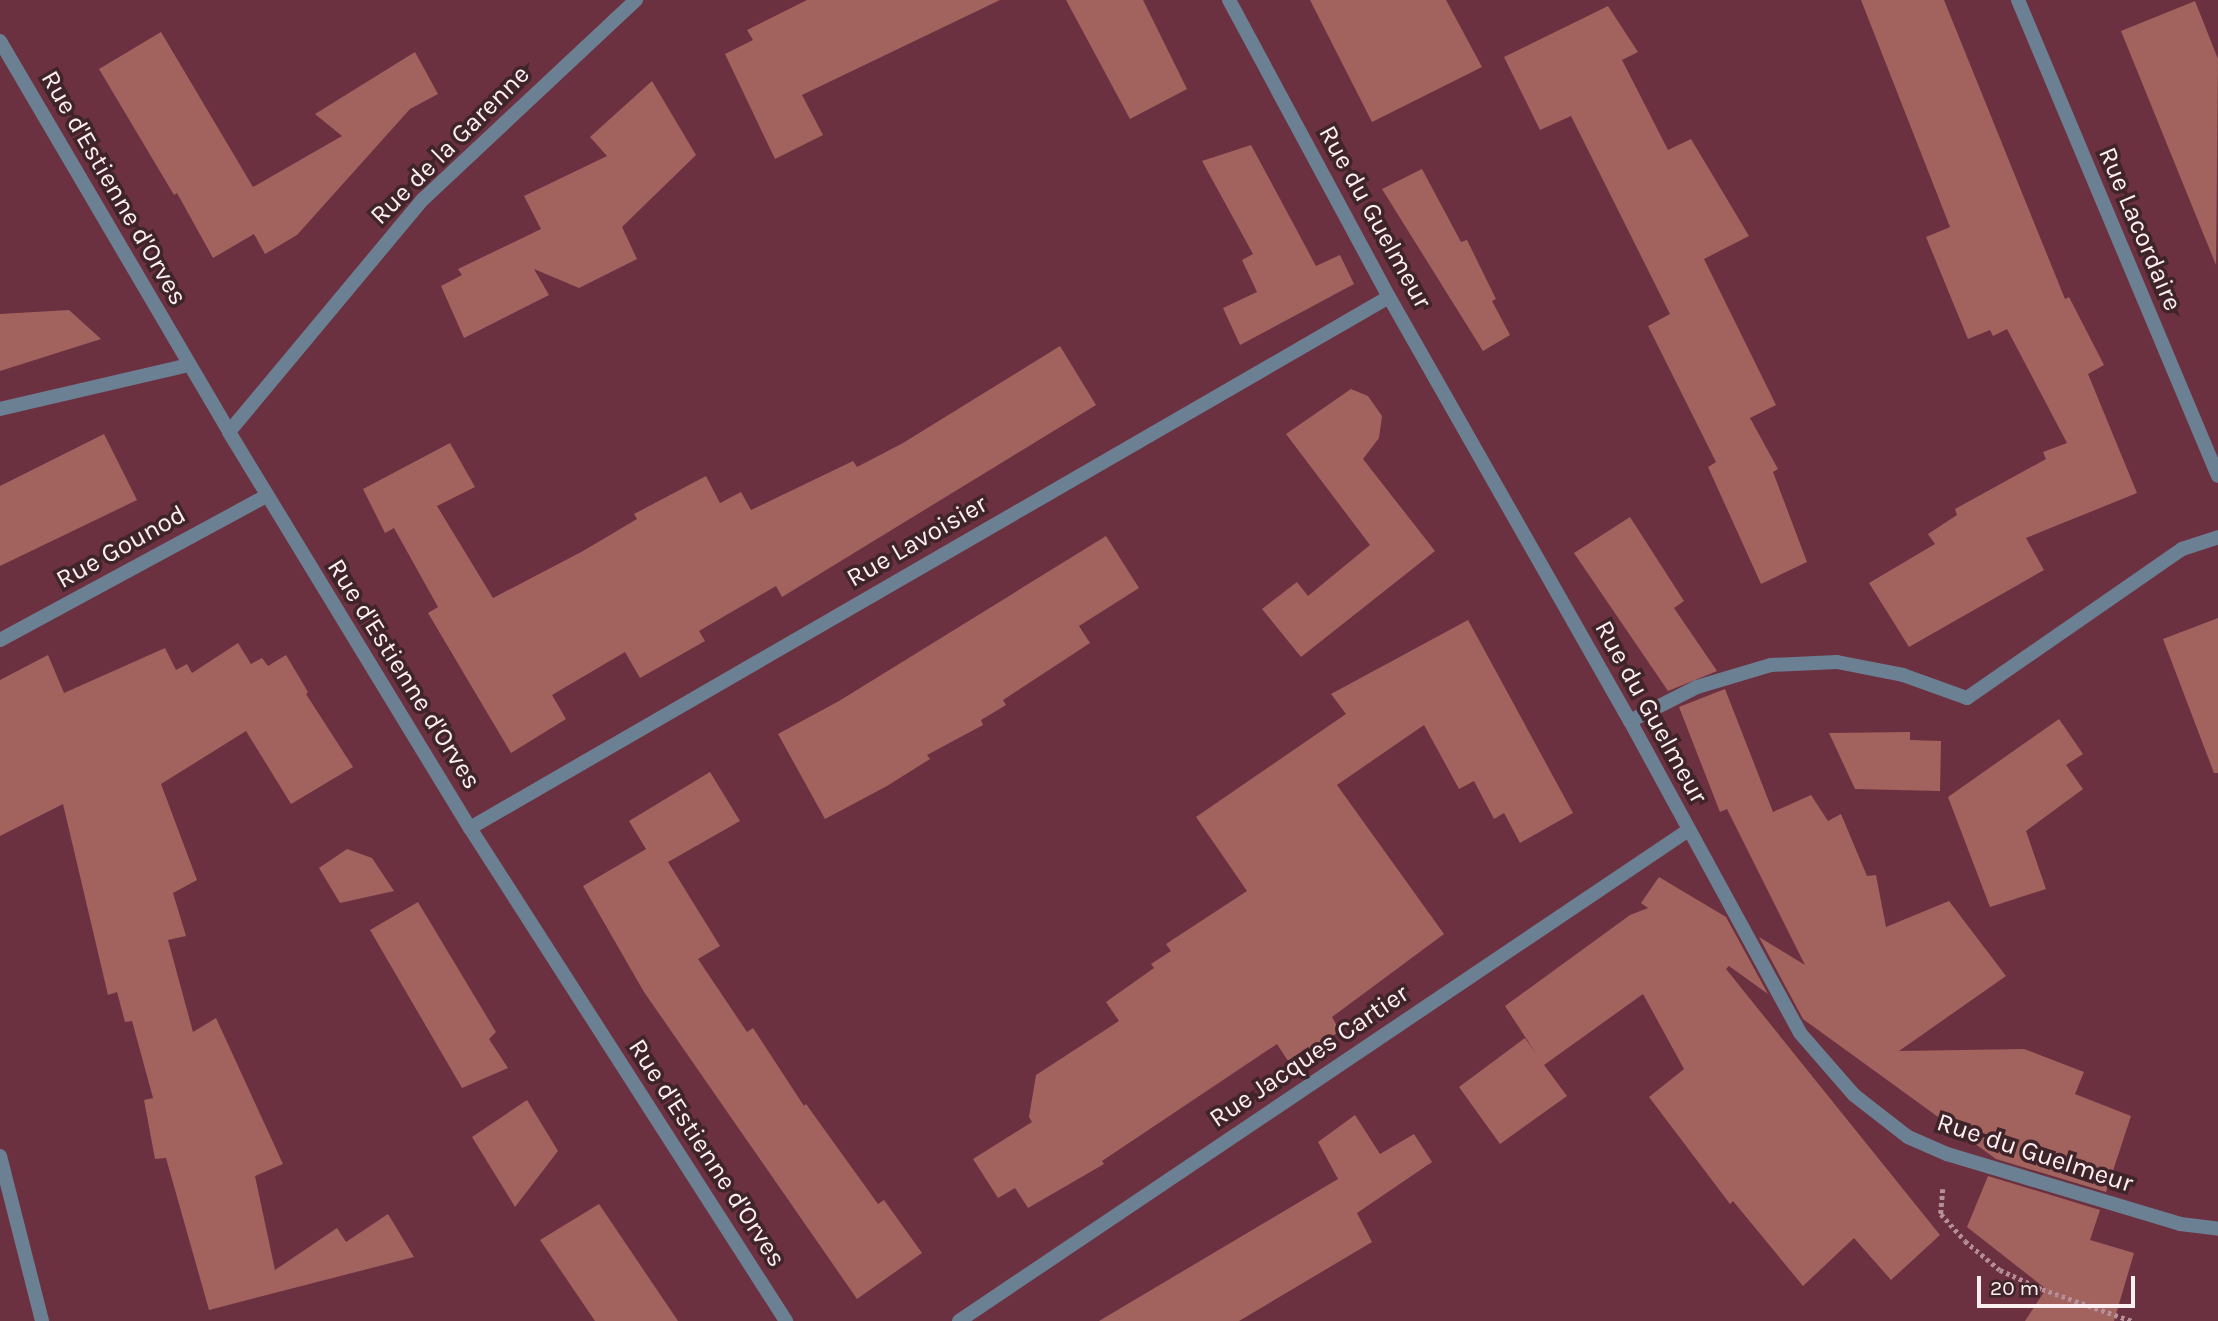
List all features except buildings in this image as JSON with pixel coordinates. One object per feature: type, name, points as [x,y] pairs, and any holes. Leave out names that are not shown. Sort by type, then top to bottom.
[{"type":"street","name":"Rue de la Garenne","points":[[229,432],[423,200],[636,0]]},
{"type":"street","name":"Rue du Guelmeur","points":[[1229,0],[1389,297],[1630,721],[1687,831],[1800,1033],[1854,1095],[1908,1137],[1947,1154],[2180,1224],[2218,1229]]},
{"type":"street","name":"Rue Lacordaire","points":[[2018,0],[2218,476]]},
{"type":"street","name":"Rue d'Estienne d'Orves","points":[[0,41],[266,496],[470,828],[786,1321]]},
{"type":"street","name":"Rue Lavoisier","points":[[470,828],[1389,297]]},
{"type":"street","points":[[0,409],[189,365]]},
{"type":"street","name":"Rue Gounod","points":[[0,640],[266,496]]},
{"type":"street","points":[[1630,721],[1698,687],[1771,665],[1837,662],[1903,675],[1966,698],[2182,549],[2218,537]]},
{"type":"street","name":"Rue Jacques Cartier","points":[[958,1321],[1687,831]]},
{"type":"street","points":[[0,1156],[41,1321]]},
{"type":"path","points":[[1947,1154],[1941,1214],[1965,1241],[2000,1270],[2132,1321]]}]
